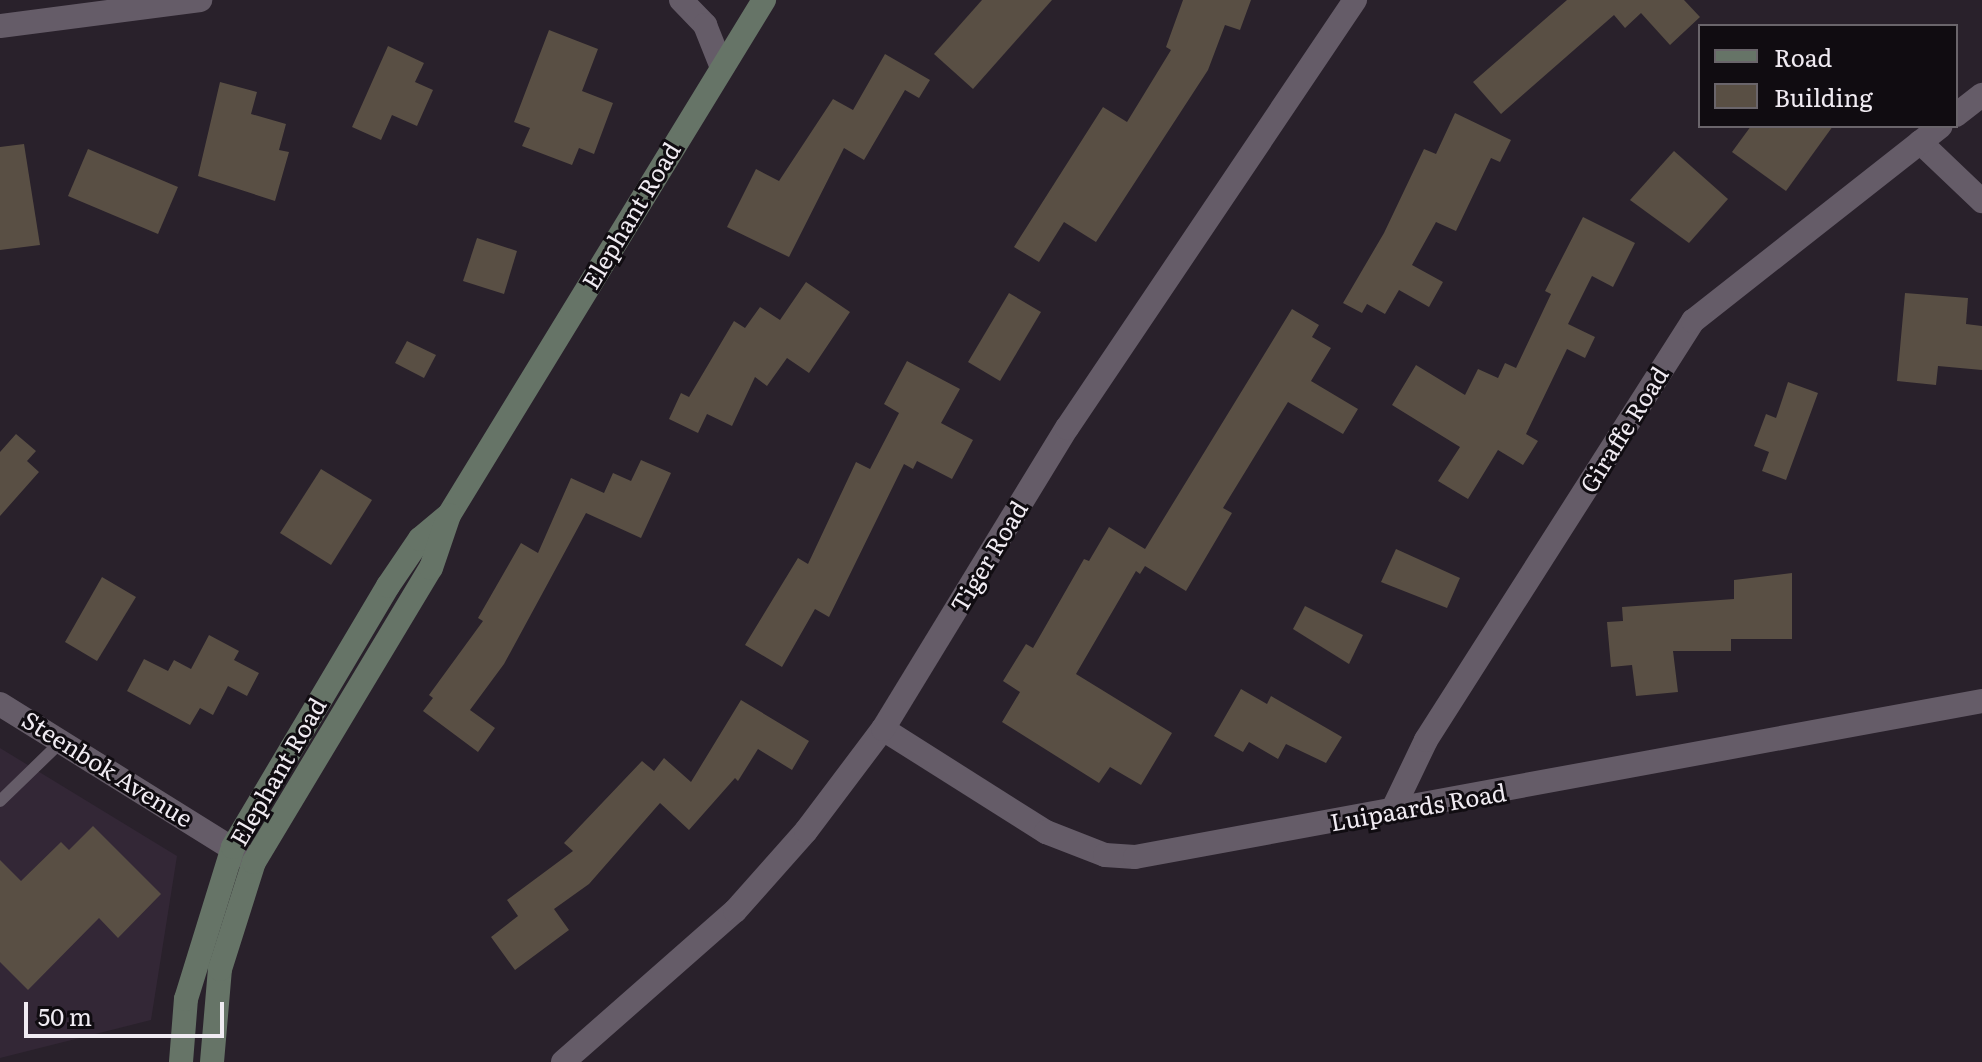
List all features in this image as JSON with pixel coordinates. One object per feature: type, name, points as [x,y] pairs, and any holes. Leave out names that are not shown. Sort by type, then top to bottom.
[{"type":"street","points":[[0,26],[90,8],[200,0]]},
{"type":"street","points":[[681,0],[705,25],[721,65]]},
{"type":"street","name":"Elephant Road","points":[[212,1062],[220,969],[254,862],[411,600],[442,544],[449,515],[721,65],[764,0]]},
{"type":"street","name":"Tiger Road","points":[[563,1062],[735,911],[806,831],[883,729],[1067,428],[1355,0]]},
{"type":"street","points":[[1958,113],[1982,95]]},
{"type":"street","name":"Giraffe Road","points":[[1393,809],[1426,740],[1693,321],[1938,128]]},
{"type":"street","points":[[1920,142],[1982,201]]},
{"type":"street","name":"Elephant Road","points":[[181,1062],[186,999],[233,847],[388,586],[420,539],[449,515]]},
{"type":"street","points":[[388,586],[411,600]]},
{"type":"street","name":"Luipaards Road","points":[[883,729],[1046,832],[1105,855],[1135,857],[1982,701]]},
{"type":"street","name":"Steenbok Avenue","points":[[0,704],[64,739],[254,862]]},
{"type":"lane","points":[[0,801],[64,739]]},
{"type":"shaded area","points":[[0,748],[177,856],[151,1020],[0,1058]]},
{"type":"building","points":[[982,0],[1052,0],[973,89],[934,54]]},
{"type":"building","points":[[1183,0],[1251,0],[1240,30],[1225,25],[1208,70],[1096,242],[1064,222],[1039,262],[1014,247],[1103,107],[1127,122],[1171,50],[1166,47]]},
{"type":"building","points":[[1567,0],[1684,0],[1700,17],[1670,45],[1641,13],[1625,28],[1614,15],[1501,114],[1473,82]]},
{"type":"building","points":[[549,30],[598,49],[582,91],[613,103],[594,154],[579,148],[572,165],[522,146],[530,128],[514,122]]},
{"type":"building","points":[[388,46],[424,63],[415,82],[433,90],[417,126],[392,115],[381,140],[352,127]]},
{"type":"building","points":[[885,54],[930,80],[919,98],[905,90],[864,160],[844,148],[789,257],[727,227],[756,169],[779,181],[833,99],[853,110]]},
{"type":"building","points":[[220,82],[257,92],[251,114],[286,124],[279,150],[289,152],[275,201],[198,176]]},
{"type":"building","points":[[1455,113],[1511,140],[1500,162],[1491,158],[1456,231],[1436,222],[1412,265],[1443,282],[1429,307],[1399,290],[1385,314],[1367,304],[1362,313],[1343,303],[1384,233],[1424,149],[1436,154]]},
{"type":"building","points":[[1750,128],[1832,128],[1786,191],[1732,152]]},
{"type":"building","points":[[24,144],[40,245],[0,250],[0,147]]},
{"type":"building","points":[[88,149],[178,187],[158,234],[68,196]]},
{"type":"building","points":[[1674,151],[1728,199],[1689,243],[1630,200]]},
{"type":"building","points":[[1583,217],[1635,243],[1613,287],[1592,276],[1568,324],[1595,337],[1585,358],[1567,349],[1526,434],[1538,441],[1523,465],[1498,450],[1468,499],[1438,481],[1460,447],[1392,405],[1416,365],[1465,395],[1478,369],[1498,378],[1505,363],[1516,368],[1551,294],[1545,291]]},
{"type":"building","points":[[477,238],[517,251],[504,294],[463,281]]},
{"type":"building","points":[[806,282],[850,312],[809,373],[787,358],[767,386],[755,377],[732,426],[707,414],[698,433],[669,419],[681,393],[689,397],[734,321],[745,328],[760,307],[780,320]]},
{"type":"building","points":[[1009,293],[1041,312],[1000,381],[968,362]]},
{"type":"building","points":[[1905,293],[1968,298],[1966,324],[1982,326],[1982,370],[1938,366],[1936,385],[1897,381]]},
{"type":"building","points":[[1292,309],[1319,325],[1312,337],[1331,348],[1311,381],[1358,409],[1343,434],[1288,402],[1223,508],[1232,513],[1186,591],[1145,566],[1140,574],[1136,571],[1076,674],[1172,733],[1141,785],[1110,767],[1099,783],[1002,722],[1020,692],[1003,681],[1026,644],[1033,648],[1084,559],[1089,561],[1109,527],[1145,549]]},
{"type":"building","points":[[407,341],[436,355],[424,378],[395,363]]},
{"type":"building","points":[[907,361],[960,389],[941,423],[973,440],[952,479],[917,461],[913,469],[904,464],[829,617],[815,609],[782,667],[745,645],[798,558],[808,564],[856,462],[870,469],[899,413],[884,404]]},
{"type":"building","points":[[1788,382],[1818,393],[1786,480],[1762,471],[1769,452],[1754,446],[1766,414],[1776,418]]},
{"type":"building","points":[[16,434],[36,451],[27,461],[39,472],[0,516],[0,452]]},
{"type":"building","points":[[641,460],[671,473],[641,538],[586,513],[504,664],[470,710],[495,728],[478,752],[423,711],[433,698],[429,695],[483,621],[478,618],[521,543],[538,553],[571,478],[604,493],[613,473],[631,481]]},
{"type":"building","points":[[321,469],[372,500],[331,565],[280,533]]},
{"type":"building","points":[[1396,549],[1460,578],[1447,608],[1381,582]]},
{"type":"building","points":[[1792,573],[1792,639],[1731,639],[1731,651],[1673,651],[1678,692],[1636,696],[1632,665],[1611,667],[1607,622],[1623,621],[1622,607],[1734,599],[1734,580]]},
{"type":"building","points":[[102,577],[136,597],[97,661],[65,642]]},
{"type":"building","points":[[1305,606],[1363,635],[1349,664],[1293,629]]},
{"type":"building","points":[[209,635],[239,651],[234,660],[259,673],[247,696],[228,686],[213,715],[200,708],[190,725],[127,691],[144,659],[168,671],[174,660],[191,669]]},
{"type":"building","points":[[1241,689],[1267,704],[1271,696],[1342,737],[1326,763],[1286,744],[1278,759],[1249,742],[1243,752],[1214,736]]},
{"type":"building","points":[[741,700],[809,741],[792,770],[758,749],[738,781],[735,778],[689,830],[660,803],[589,884],[554,909],[569,930],[515,970],[491,937],[518,916],[507,900],[573,851],[564,843],[642,761],[654,771],[664,758],[691,782]]},
{"type":"building","points":[[93,826],[161,894],[118,938],[99,918],[28,990],[0,962],[0,860],[21,881],[61,842],[69,850]]}]
